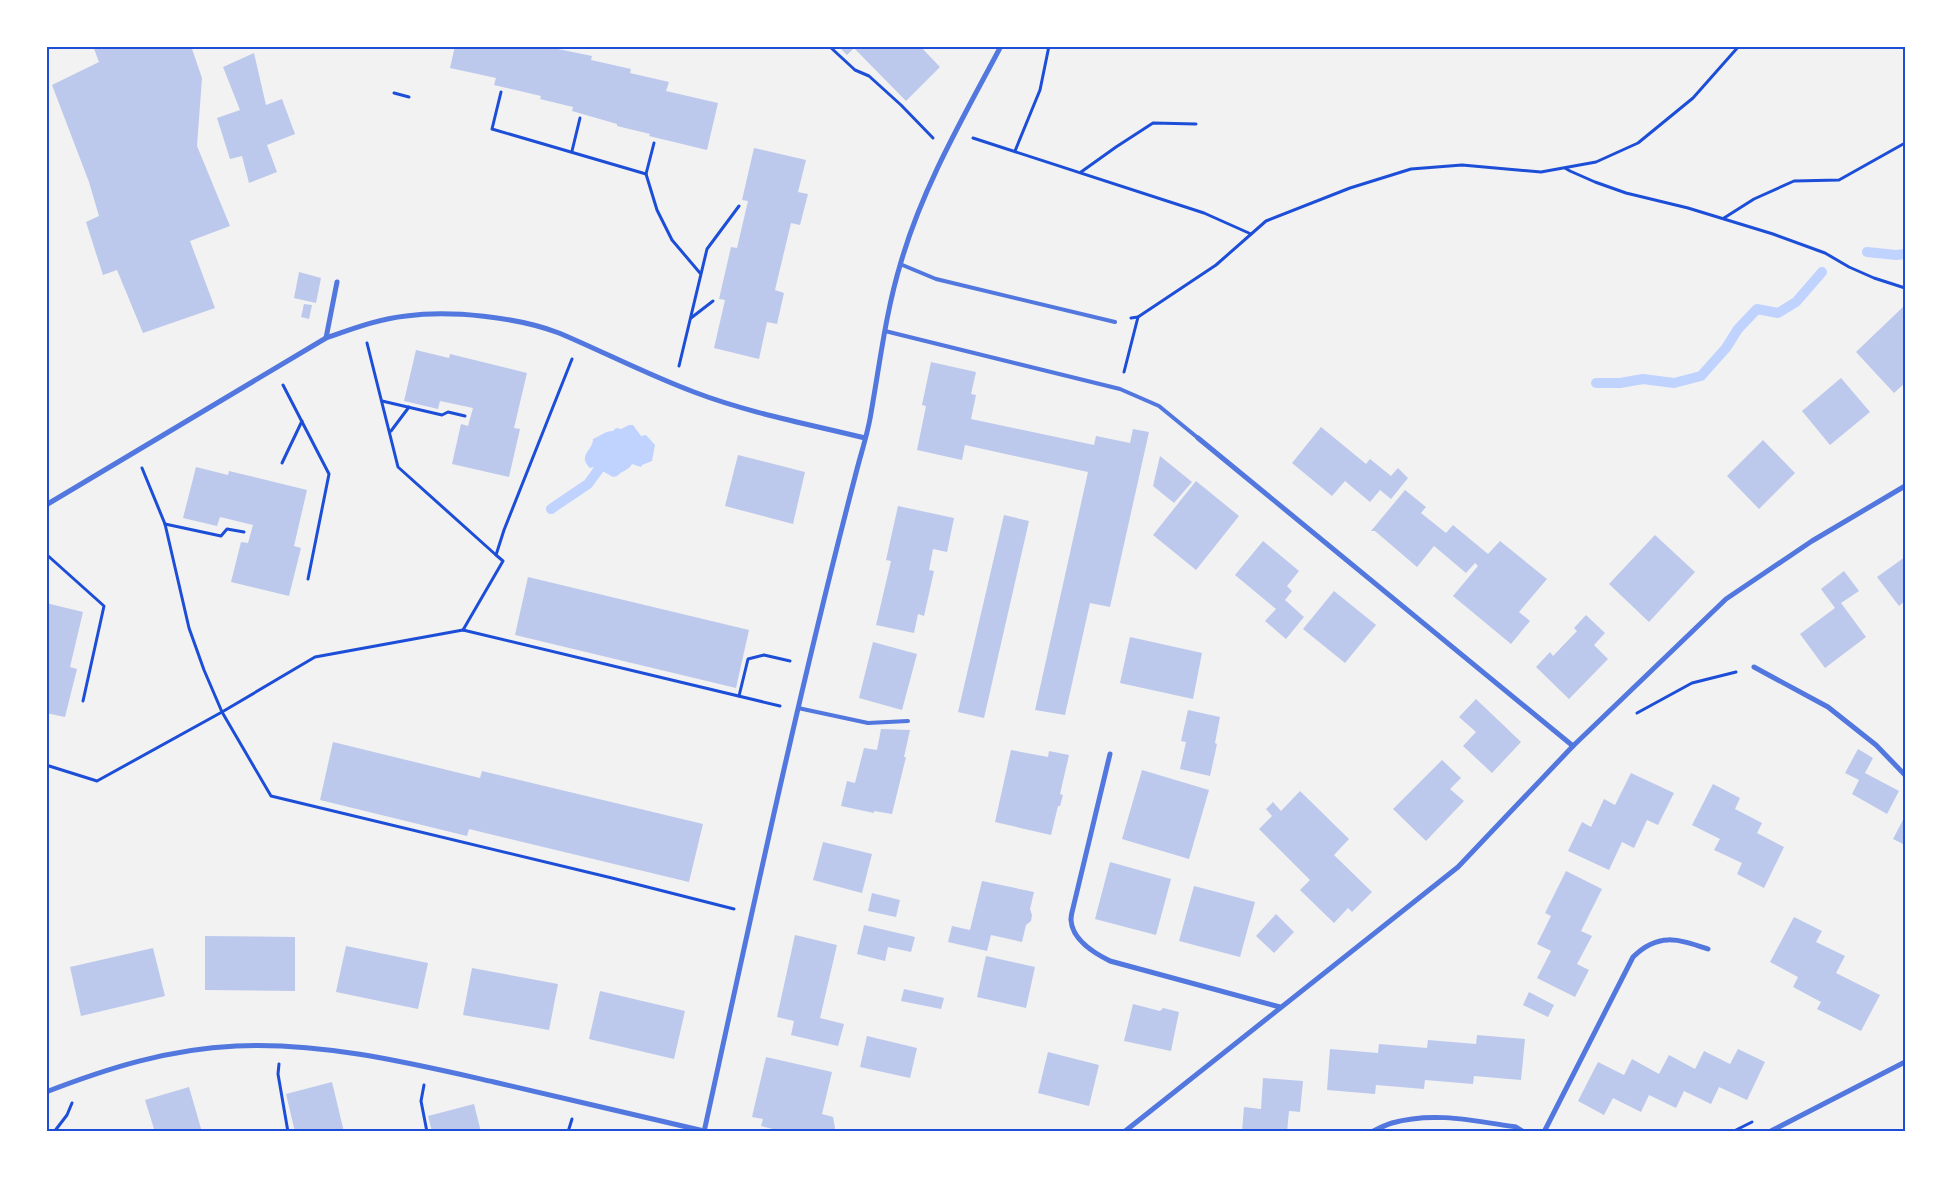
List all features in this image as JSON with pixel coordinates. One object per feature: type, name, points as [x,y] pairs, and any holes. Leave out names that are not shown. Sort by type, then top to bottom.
[{"type":"street","points":[[46,1092],[105,1070],[146,1058],[235,1046],[280,1046],[341,1052],[428,1067],[704,1131],[751,913],[820,612],[871,416],[885,331],[900,264],[913,226],[955,131],[1001,46]]},
{"type":"street","points":[[326,338],[338,282]]},
{"type":"street","points":[[46,505],[326,338],[369,323],[405,316],[436,313],[519,322],[558,333],[674,384],[737,407],[865,438]]},
{"type":"street","points":[[1198,438],[1573,746]]},
{"type":"street","points":[[1124,1132],[1458,868],[1573,746],[1726,599],[1812,541],[1905,486]]},
{"type":"street","points":[[1754,667],[1835,712],[1876,745],[1905,774]]},
{"type":"street","points":[[1110,754],[1071,921],[1078,936],[1091,952],[1110,961],[1280,1007]]},
{"type":"street","points":[[1544,1132],[1633,957],[1643,946],[1663,938],[1684,941],[1708,949]]},
{"type":"street","points":[[1769,1132],[1905,1062]]},
{"type":"street","points":[[1371,1132],[1392,1123],[1420,1118],[1452,1117],[1516,1128],[1524,1132]]},
{"type":"lane","points":[[900,264],[936,278],[1115,322]]},
{"type":"lane","points":[[885,331],[1120,389],[1159,406],[1198,438]]},
{"type":"lane","points":[[798,709],[868,722],[908,721]]},
{"type":"path","points":[[829,46],[855,70],[869,76],[901,105],[925,131]]},
{"type":"path","points":[[1014,151],[1040,90],[1049,46]]},
{"type":"path","points":[[1120,389],[1138,317],[1216,265],[1266,221],[1287,211],[1350,188],[1411,169],[1462,165],[1541,172],[1596,162],[1638,143],[1693,98],[1738,46]]},
{"type":"path","points":[[501,92],[492,129],[646,174]]},
{"type":"path","points":[[394,93],[409,97]]},
{"type":"path","points":[[572,151],[580,118]]},
{"type":"path","points":[[1080,173],[1116,147],[1153,124],[1196,124]]},
{"type":"path","points":[[955,131],[1204,213],[1252,234]]},
{"type":"path","points":[[654,143],[646,174],[657,210],[672,240],[701,273]]},
{"type":"path","points":[[1724,218],[1754,199],[1794,181],[1839,180],[1905,143]]},
{"type":"path","points":[[1565,167],[1570,172],[1626,193],[1724,218],[1773,234],[1826,253],[1857,270],[1905,288]]},
{"type":"path","points":[[674,384],[707,249],[739,206]]},
{"type":"path","points":[[690,318],[713,301]]},
{"type":"path","points":[[366,341],[398,467],[503,561],[463,630]]},
{"type":"path","points":[[496,555],[578,342]]},
{"type":"path","points":[[281,380],[329,474],[308,579]]},
{"type":"path","points":[[382,402],[442,415],[448,412],[465,416]]},
{"type":"path","points":[[390,431],[409,407]]},
{"type":"path","points":[[282,463],[302,420]]},
{"type":"path","points":[[142,468],[165,524],[189,628],[204,670],[222,712],[271,796],[751,913]]},
{"type":"path","points":[[165,524],[221,536],[227,529],[244,532]]},
{"type":"path","points":[[46,554],[104,606],[82,701]]},
{"type":"path","points":[[46,765],[97,781],[222,712],[315,657],[463,630],[798,709]]},
{"type":"path","points":[[739,696],[748,658],[764,655],[808,665]]},
{"type":"path","points":[[1618,703],[1638,713],[1692,683],[1754,667]]},
{"type":"path","points":[[280,1046],[278,1074],[288,1132]]},
{"type":"path","points":[[428,1067],[421,1101],[428,1132]]},
{"type":"path","points":[[54,1132],[66,1115],[74,1098],[71,1083]]},
{"type":"water","points":[[633,425],[641,436],[646,435],[655,445],[652,461],[641,467],[632,464],[613,477],[595,467],[590,468],[586,464],[585,456],[593,439],[616,428],[621,429]]},
{"type":"building","points":[[93,46],[191,46],[202,78],[197,146],[230,226],[190,241],[215,308],[143,333],[117,270],[103,275],[86,222],[99,216],[89,182],[52,85],[99,62]]},
{"type":"building","points":[[455,46],[553,46],[553,48],[592,56],[591,60],[631,69],[630,73],[669,82],[666,91],[718,103],[707,150],[617,126],[617,124],[572,111],[573,107],[540,99],[541,96],[494,85],[496,78],[450,68]]},
{"type":"building","points":[[838,46],[920,46],[940,67],[906,101],[854,48],[847,55]]},
{"type":"building","points":[[254,53],[266,105],[282,99],[295,134],[267,145],[277,172],[249,183],[242,156],[230,159],[217,118],[240,110],[223,67]]},
{"type":"building","points":[[754,148],[806,160],[798,192],[808,194],[800,225],[791,223],[775,290],[784,293],[777,324],[767,322],[759,359],[714,348],[725,300],[719,299],[731,247],[737,248],[748,201],[742,200]]},
{"type":"building","points":[[299,272],[321,278],[316,303],[294,298]]},
{"type":"building","points":[[304,304],[312,305],[309,319],[301,317]]},
{"type":"building","points":[[1903,307],[1905,309],[1905,383],[1894,393],[1856,352]]},
{"type":"building","points":[[416,350],[449,358],[450,354],[527,373],[514,428],[520,429],[509,477],[452,464],[461,424],[468,426],[473,408],[440,401],[438,409],[404,401]]},
{"type":"building","points":[[931,362],[976,372],[971,394],[976,395],[971,419],[1094,445],[1096,436],[1130,443],[1133,429],[1149,432],[1110,607],[1090,603],[1065,715],[1035,710],[1088,472],[965,445],[962,460],[917,450],[926,406],[922,405]]},
{"type":"building","points":[[1841,378],[1870,412],[1830,445],[1802,411]]},
{"type":"building","points":[[1321,427],[1366,464],[1370,459],[1391,476],[1398,468],[1408,478],[1391,499],[1380,490],[1370,502],[1345,481],[1332,496],[1292,463]]},
{"type":"building","points":[[1763,440],[1795,473],[1759,509],[1727,476]]},
{"type":"building","points":[[738,455],[805,472],[793,524],[725,506]]},
{"type":"building","points":[[1160,456],[1192,482],[1174,503],[1153,486]]},
{"type":"building","points":[[196,467],[228,475],[229,471],[307,490],[294,546],[301,548],[289,596],[231,582],[241,542],[248,543],[253,525],[220,517],[217,526],[183,518]]},
{"type":"building","points":[[1196,481],[1239,516],[1196,570],[1153,535]]},
{"type":"building","points":[[1405,490],[1426,507],[1421,513],[1446,533],[1453,525],[1488,554],[1500,541],[1547,579],[1519,612],[1530,621],[1511,644],[1453,596],[1478,566],[1475,563],[1466,573],[1434,546],[1417,567],[1375,531],[1371,531]]},
{"type":"building","points":[[898,506],[954,518],[947,552],[933,549],[929,570],[934,571],[924,616],[918,614],[914,633],[876,625],[891,561],[886,560]]},
{"type":"building","points":[[1004,515],[1029,521],[984,718],[958,712]]},
{"type":"building","points":[[1655,535],[1695,572],[1649,622],[1609,584]]},
{"type":"building","points":[[1263,541],[1299,571],[1287,586],[1292,591],[1285,600],[1304,617],[1286,639],[1265,621],[1276,609],[1235,575]]},
{"type":"building","points":[[1905,557],[1905,601],[1899,606],[1877,577]]},
{"type":"building","points":[[1844,571],[1859,591],[1841,603],[1866,637],[1825,668],[1800,634],[1835,608],[1821,589]]},
{"type":"building","points":[[528,577],[749,630],[736,688],[515,635]]},
{"type":"building","points":[[1334,591],[1376,625],[1345,663],[1303,629]]},
{"type":"building","points":[[46,603],[83,612],[70,667],[77,669],[65,717],[46,713]]},
{"type":"building","points":[[1586,615],[1605,633],[1594,645],[1608,659],[1569,699],[1536,667],[1550,652],[1553,656],[1577,631],[1574,628]]},
{"type":"building","points":[[1130,637],[1202,653],[1193,699],[1120,683]]},
{"type":"building","points":[[873,642],[917,654],[902,710],[859,698]]},
{"type":"building","points":[[1476,699],[1521,742],[1492,773],[1463,746],[1476,732],[1459,717]]},
{"type":"building","points":[[1188,710],[1220,717],[1215,743],[1217,744],[1210,776],[1180,769],[1186,742],[1181,741]]},
{"type":"building","points":[[881,729],[910,730],[904,757],[906,757],[892,814],[874,811],[874,813],[841,806],[847,781],[855,783],[864,748],[877,750]]},
{"type":"building","points":[[333,742],[480,778],[482,771],[703,824],[689,882],[469,829],[467,836],[320,800]]},
{"type":"building","points":[[1858,749],[1873,758],[1865,773],[1899,791],[1887,814],[1852,794],[1859,780],[1845,773]]},
{"type":"building","points":[[1011,750],[1048,757],[1049,751],[1069,755],[1060,794],[1063,795],[1060,806],[1058,806],[1051,835],[995,822]]},
{"type":"building","points":[[1442,760],[1461,778],[1450,789],[1464,801],[1426,841],[1393,809]]},
{"type":"building","points":[[1142,770],[1209,790],[1189,859],[1122,839]]},
{"type":"building","points":[[1631,773],[1674,793],[1658,825],[1647,820],[1634,848],[1622,842],[1609,870],[1568,851],[1582,822],[1591,827],[1604,799],[1615,805]]},
{"type":"building","points":[[1713,784],[1740,798],[1735,809],[1762,823],[1757,833],[1784,847],[1764,888],[1737,874],[1742,863],[1714,850],[1720,839],[1692,825]]},
{"type":"building","points":[[1300,791],[1349,839],[1334,855],[1372,892],[1352,912],[1348,908],[1334,923],[1300,890],[1310,880],[1259,829],[1272,816],[1266,809],[1273,802],[1281,811]]},
{"type":"building","points":[[1905,816],[1905,845],[1893,839]]},
{"type":"building","points":[[823,842],[872,854],[862,893],[813,880]]},
{"type":"building","points":[[1110,862],[1171,879],[1156,935],[1095,919]]},
{"type":"building","points":[[1566,871],[1602,889],[1581,931],[1592,936],[1577,964],[1589,970],[1575,997],[1537,978],[1551,951],[1537,944],[1551,916],[1545,913]]},
{"type":"building","points":[[982,881],[1034,892],[1030,909],[1031,921],[1026,925],[1022,942],[991,935],[987,951],[948,942],[952,926],[970,930]]},
{"type":"building","points":[[1194,886],[1255,902],[1240,957],[1179,941]]},
{"type":"building","points":[[872,893],[900,900],[896,917],[868,911]]},
{"type":"building","points":[[1276,914],[1294,932],[1274,953],[1256,936]]},
{"type":"building","points":[[1794,917],[1822,931],[1816,942],[1845,956],[1836,973],[1880,995],[1861,1031],[1817,1009],[1821,1002],[1793,987],[1798,977],[1770,962]]},
{"type":"building","points":[[864,925],[915,937],[911,952],[888,947],[885,961],[857,954]]},
{"type":"building","points":[[795,935],[837,945],[820,1018],[844,1024],[838,1046],[791,1035],[794,1021],[777,1017]]},
{"type":"building","points":[[205,936],[295,937],[295,991],[205,990]]},
{"type":"building","points":[[346,946],[428,963],[418,1009],[336,992]]},
{"type":"building","points":[[153,948],[165,996],[81,1016],[70,967]]},
{"type":"building","points":[[986,956],[1035,967],[1026,1008],[977,997]]},
{"type":"building","points":[[472,968],[558,984],[549,1030],[463,1015]]},
{"type":"building","points":[[904,989],[944,998],[941,1009],[901,1001]]},
{"type":"building","points":[[600,991],[685,1011],[674,1059],[589,1039]]},
{"type":"building","points":[[1529,992],[1554,1005],[1548,1017],[1523,1005]]},
{"type":"building","points":[[1133,1004],[1160,1011],[1163,1008],[1179,1012],[1171,1051],[1124,1041]]},
{"type":"building","points":[[1477,1035],[1525,1039],[1521,1080],[1474,1076],[1473,1084],[1425,1080],[1424,1089],[1376,1085],[1375,1094],[1327,1090],[1330,1049],[1378,1053],[1379,1044],[1427,1048],[1428,1040],[1476,1044]]},
{"type":"building","points":[[867,1036],[917,1048],[910,1078],[860,1067]]},
{"type":"building","points":[[1738,1049],[1765,1062],[1747,1100],[1719,1087],[1711,1104],[1684,1091],[1676,1108],[1649,1095],[1641,1112],[1613,1098],[1604,1115],[1578,1101],[1598,1062],[1624,1075],[1632,1059],[1659,1074],[1669,1055],[1695,1069],[1704,1051],[1730,1064]]},
{"type":"building","points":[[1048,1052],[1099,1065],[1089,1106],[1038,1093]]},
{"type":"building","points":[[766,1057],[832,1072],[822,1114],[833,1117],[834,1132],[784,1132],[761,1126],[763,1119],[752,1117]]},
{"type":"building","points":[[1263,1078],[1303,1081],[1300,1112],[1289,1111],[1287,1132],[1242,1132],[1244,1107],[1261,1109]]},
{"type":"building","points":[[332,1082],[344,1132],[295,1132],[286,1094]]},
{"type":"building","points":[[189,1087],[202,1132],[155,1132],[145,1100]]},
{"type":"building","points":[[474,1104],[481,1132],[432,1132],[428,1116]]},
{"type":"waterway","points":[[1867,252],[1905,254]]},
{"type":"waterway","points":[[1596,383],[1620,383],[1643,379],[1674,383],[1701,376],[1726,348],[1738,329],[1757,309],[1778,313],[1796,302],[1822,272]]},
{"type":"waterway","points":[[551,509],[588,484],[607,458]]}]
